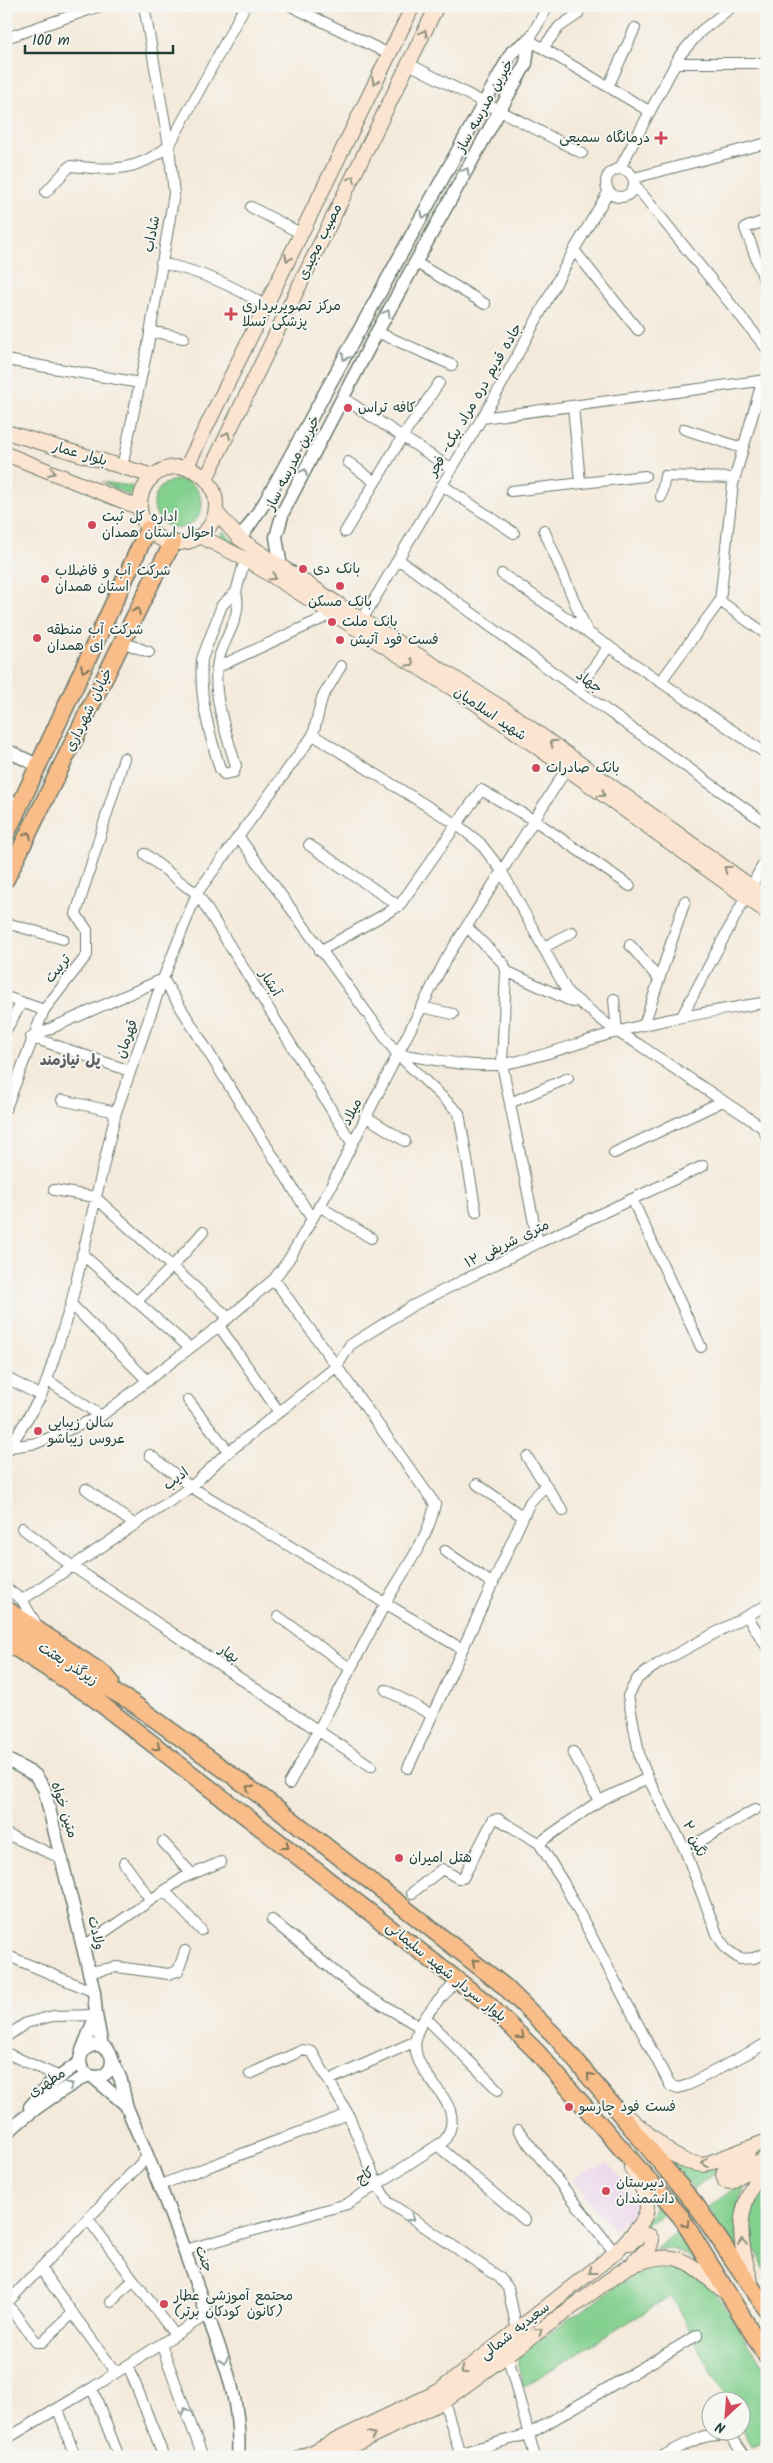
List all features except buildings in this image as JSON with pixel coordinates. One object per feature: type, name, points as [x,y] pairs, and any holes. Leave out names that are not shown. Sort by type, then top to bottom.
[{"type":"main road","name":"مصیب مجیدی","points":[[186,468],[264,305],[413,6]]},
{"type":"main road","name":"مصیب مجیدی","points":[[206,479],[437,6]]},
{"type":"main road","name":"بلوار عمار","points":[[6,432],[153,476]]},
{"type":"main road","name":"بلوار عمار","points":[[6,454],[140,508]]},
{"type":"main road","points":[[174,467],[186,468],[197,472],[206,479],[214,494],[216,512],[210,526],[200,536],[192,541],[173,543],[164,540],[148,529],[140,508],[143,490],[153,476],[163,470],[174,467]]},
{"type":"main road","name":"شهید اسلامیان","points":[[216,512],[240,539],[362,620],[507,711],[748,892],[767,912]]},
{"type":"main road","name":"خیابان شهرداری","points":[[6,835],[14,802],[39,766],[148,529]]},
{"type":"main road","name":"شهید اسلامیان","points":[[200,536],[245,560],[474,702],[748,892],[767,898]]},
{"type":"main road","name":"خیابان شهرداری","points":[[6,879],[122,642],[173,543]]},
{"type":"main road","points":[[6,1609],[105,1675],[130,1701]]},
{"type":"main road","name":"زیرگذر بعثت","points":[[6,1626],[130,1701]]},
{"type":"main road","name":"زیرگذر بعثت","points":[[6,1642],[91,1696],[118,1718]]},
{"type":"main road","points":[[6,1655],[88,1708],[118,1718]]},
{"type":"main road","name":"بلوار سردار شهید سلیمانی","points":[[130,1701],[277,1808],[504,1986],[555,2036],[615,2105],[696,2205],[767,2310]]},
{"type":"main road","name":"بلوار سردار شهید سلیمانی","points":[[118,1718],[332,1881],[458,1980],[488,2004],[537,2052],[681,2217],[767,2357]]},
{"type":"main road","points":[[332,1881],[348,1863]]},
{"type":"main road","points":[[615,2105],[672,2154],[687,2162],[703,2164],[766,2150]]},
{"type":"main road","name":"سعیدیه شمالی","points":[[329,2457],[438,2391],[615,2253],[638,2227],[647,2212],[648,2201],[644,2190],[619,2148]]},
{"type":"main road","points":[[754,2289],[742,2247],[740,2228],[748,2195],[766,2150]]},
{"type":"main road","points":[[615,2253],[643,2234],[652,2238],[652,2245],[626,2267]]},
{"type":"main road","name":"سعیدیه شمالی","points":[[301,2457],[342,2448],[444,2401],[626,2267],[657,2256],[675,2257],[690,2264],[731,2297]]},
{"type":"street","points":[[6,38],[100,6]]},
{"type":"street","name":"شاداب","points":[[122,467],[150,331],[174,194],[169,146],[144,6]]},
{"type":"street","points":[[46,192],[70,166],[110,170],[138,165],[152,160],[169,146],[245,6]]},
{"type":"street","points":[[291,6],[389,54]]},
{"type":"street","points":[[548,6],[529,40],[649,111]]},
{"type":"street","points":[[634,181],[631,192],[625,196],[617,197],[609,191],[606,180],[609,173],[620,168],[675,63],[700,31],[733,6]]},
{"type":"street","points":[[543,48],[559,27],[578,14]]},
{"type":"street","points":[[608,87],[635,28]]},
{"type":"street","name":"خیرین مدرسه ساز","points":[[240,539],[265,502],[512,52],[529,40]]},
{"type":"street","name":"خیرین مدرسه ساز","points":[[281,567],[276,537],[283,512],[377,332],[526,63],[529,40]]},
{"type":"street","points":[[675,63],[767,63]]},
{"type":"street","points":[[409,64],[498,112],[582,153]]},
{"type":"street","points":[[634,181],[767,143]]},
{"type":"street","points":[[620,168],[630,172],[634,181],[767,350]]},
{"type":"street","name":"جاده قدیم دره مراد بیک- فجر","points":[[362,620],[482,418],[574,250],[609,191]]},
{"type":"street","points":[[251,206],[300,233]]},
{"type":"street","points":[[766,284],[745,228],[767,220]]},
{"type":"street","points":[[574,250],[638,330]]},
{"type":"street","points":[[415,262],[485,304]]},
{"type":"street","points":[[161,263],[198,271],[237,287],[264,305]]},
{"type":"street","points":[[150,331],[184,338]]},
{"type":"street","points":[[377,332],[452,365]]},
{"type":"street","points":[[6,360],[140,383]]},
{"type":"street","points":[[482,418],[764,381],[734,478],[720,601],[661,681]]},
{"type":"street","points":[[345,532],[403,436],[439,383]]},
{"type":"street","points":[[343,398],[452,469]]},
{"type":"street","points":[[573,406],[580,482]]},
{"type":"street","points":[[684,429],[742,448]]},
{"type":"street","points":[[348,462],[375,482]]},
{"type":"street","points":[[511,491],[645,476]]},
{"type":"street","points":[[661,497],[664,476],[734,478]]},
{"type":"street","points":[[442,485],[514,533]]},
{"type":"street","points":[[265,502],[283,512]]},
{"type":"street","points":[[544,530],[587,631]]},
{"type":"street","name":"جهاد","points":[[398,559],[577,690],[767,824]]},
{"type":"street","points":[[236,592],[222,605],[202,659],[202,701],[220,769],[224,774],[234,772],[236,766],[218,701],[218,667],[239,609],[236,592],[245,560]]},
{"type":"street","points":[[502,574],[767,754]]},
{"type":"street","points":[[720,601],[767,635]]},
{"type":"street","points":[[218,667],[332,614]]},
{"type":"street","points":[[122,642],[149,652]]},
{"type":"street","points":[[577,690],[609,646]]},
{"type":"street","name":"قهرمان","points":[[8,1450],[40,1396],[47,1380],[72,1304],[116,1112],[163,979],[198,893],[313,735],[322,698],[341,666]]},
{"type":"street","points":[[313,735],[456,824],[480,843],[501,870],[566,990],[616,1032],[638,1044],[762,1127],[767,1137]]},
{"type":"street","points":[[6,750],[39,766]]},
{"type":"street","name":"تربیت","points":[[6,1108],[44,1010],[87,955],[87,930],[76,914],[124,758]]},
{"type":"street","name":"میلاد","points":[[8,1450],[37,1443],[101,1416],[219,1326],[274,1279],[289,1259],[312,1220],[446,959],[501,870],[568,768]]},
{"type":"street","points":[[320,951],[399,906],[480,790],[534,820],[630,886]]},
{"type":"street","points":[[238,836],[320,951],[397,1054],[459,1113],[476,1212]]},
{"type":"street","points":[[309,845],[399,906]]},
{"type":"street","name":"آبشار","points":[[145,854],[187,887],[198,893],[352,1143]]},
{"type":"street","points":[[682,1016],[767,857]]},
{"type":"street","points":[[644,1025],[685,900]]},
{"type":"street","points":[[6,923],[62,939]]},
{"type":"street","points":[[467,927],[504,964],[506,971],[502,1064],[538,1243]]},
{"type":"street","points":[[543,948],[572,932]]},
{"type":"street","points":[[630,945],[658,978]]},
{"type":"street","points":[[506,971],[587,1008]]},
{"type":"street","points":[[32,1038],[163,979],[312,1220]]},
{"type":"street","points":[[6,997],[44,1010]]},
{"type":"street","points":[[614,999],[616,1032]]},
{"type":"street","points":[[6,1030],[22,1002]]},
{"type":"street","points":[[397,1054],[467,1063],[502,1064],[577,1046],[616,1032],[682,1016],[767,1002]]},
{"type":"street","points":[[420,1007],[453,1014]]},
{"type":"street","points":[[32,1038],[130,1071]]},
{"type":"street","points":[[510,1103],[568,1078]]},
{"type":"street","points":[[62,1100],[116,1112]]},
{"type":"street","points":[[614,1153],[723,1101]]},
{"type":"street","points":[[365,1116],[405,1141]]},
{"type":"street","name":"۱۲ متری شریفی","points":[[336,1366],[350,1345],[412,1306],[538,1243],[703,1166]]},
{"type":"street","points":[[54,1190],[95,1197],[229,1318]]},
{"type":"street","points":[[632,1199],[701,1347]]},
{"type":"street","points":[[319,1206],[371,1238]]},
{"type":"street","points":[[136,1302],[172,1267],[203,1232]]},
{"type":"street","points":[[82,1254],[190,1348]]},
{"type":"street","points":[[274,1279],[435,1504],[425,1536],[385,1604],[319,1731],[289,1784]]},
{"type":"street","points":[[72,1304],[148,1381]]},
{"type":"street","points":[[219,1326],[279,1412]]},
{"type":"street","name":"ادیب","points":[[22,1600],[191,1487],[229,1452],[336,1366]]},
{"type":"street","points":[[6,1378],[40,1396]]},
{"type":"street","points":[[47,1380],[101,1416]]},
{"type":"street","points":[[188,1400],[229,1452]]},
{"type":"street","points":[[150,1455],[191,1487],[462,1649]]},
{"type":"street","points":[[528,1457],[563,1511]]},
{"type":"street","points":[[477,1484],[523,1517]]},
{"type":"street","points":[[408,1768],[530,1502],[546,1485]]},
{"type":"street","points":[[86,1489],[135,1525]]},
{"type":"street","name":"بهار","points":[[22,1528],[72,1566],[371,1766]]},
{"type":"street","points":[[445,1551],[493,1584]]},
{"type":"street","points":[[6,1588],[22,1600],[41,1632]]},
{"type":"street","points":[[767,1605],[747,1616],[767,1648]]},
{"type":"street","name":"نگین ۲","points":[[747,1616],[658,1664],[638,1678],[628,1696],[640,1758],[648,1778],[685,1850],[717,1934],[726,1949],[740,1959],[754,1958],[767,1952]]},
{"type":"street","points":[[279,1618],[351,1669]]},
{"type":"street","points":[[386,1690],[432,1716]]},
{"type":"street","points":[[573,1752],[599,1801]]},
{"type":"street","name":"متین خواه","points":[[6,1759],[35,1775],[44,1788],[63,1859]]},
{"type":"street","points":[[539,1843],[599,1801],[648,1778]]},
{"type":"street","points":[[685,1850],[756,1809]]},
{"type":"street","points":[[412,1893],[442,1869],[458,1878],[463,1878],[495,1819],[539,1843],[563,1882],[668,2082],[676,2088],[688,2085],[767,2043]]},
{"type":"street","points":[[6,1834],[63,1859]]},
{"type":"street","points":[[163,1842],[192,1874]]},
{"type":"street","name":"ولادت","points":[[63,1859],[90,1972],[102,2046]]},
{"type":"street","points":[[84,1946],[192,1874],[221,1862]]},
{"type":"street","points":[[124,1863],[151,1900]]},
{"type":"street","points":[[165,1891],[202,1930]]},
{"type":"street","points":[[272,1920],[357,1990],[420,2028]]},
{"type":"street","points":[[90,1972],[117,1967],[168,1974],[178,1971],[185,1951]]},
{"type":"street","points":[[6,1955],[94,1992]]},
{"type":"street","points":[[329,2080],[416,2042],[420,2028],[432,2008],[458,1980]]},
{"type":"street","points":[[6,2037],[26,2023],[53,2016],[96,2015],[81,2057],[81,2067],[90,2076],[107,2073],[112,2059],[110,2053],[102,2046],[91,2045],[81,2057]]},
{"type":"street","points":[[426,2018],[498,2090]]},
{"type":"street","name":"کاج","points":[[185,2250],[347,2204],[438,2146],[451,2132],[452,2115],[446,2099],[422,2069],[414,2053],[416,2042]]},
{"type":"street","points":[[250,2074],[303,2050],[312,2052],[348,2114],[377,2184],[388,2202],[499,2277],[508,2288],[517,2330]]},
{"type":"street","points":[[6,2053],[60,2077]]},
{"type":"street","name":"مطهری","points":[[24,2117],[33,2101],[81,2057]]},
{"type":"street","name":"جنت","points":[[112,2059],[122,2080],[126,2105],[160,2184],[185,2250],[234,2392],[240,2435],[238,2457]]},
{"type":"street","name":"مطهری","points":[[6,2134],[24,2117],[59,2092],[90,2076]]},
{"type":"street","name":"جنت","points":[[90,2076],[126,2105]]},
{"type":"street","points":[[160,2184],[348,2114]]},
{"type":"street","points":[[518,2130],[615,2253]]},
{"type":"street","points":[[438,2146],[525,2220]]},
{"type":"street","points":[[73,2313],[42,2342],[36,2342],[7,2304],[148,2156]]},
{"type":"street","points":[[88,2219],[175,2335]]},
{"type":"street","points":[[40,2268],[116,2372]]},
{"type":"street","points":[[111,2302],[133,2280]]},
{"type":"street","points":[[6,2439],[92,2388],[208,2314]]},
{"type":"street","points":[[444,2401],[460,2455],[529,2434],[698,2335]]},
{"type":"street","points":[[161,2344],[204,2457]]},
{"type":"street","points":[[508,2354],[535,2457]]},
{"type":"street","points":[[128,2365],[164,2457]]},
{"type":"street","points":[[92,2388],[119,2457]]},
{"type":"street","points":[[58,2409],[75,2457]]},
{"type":"street","points":[[661,2457],[707,2435],[732,2436],[745,2457]]},
{"type":"shaded area","name":"دبیرستان دانشمندان","points":[[607,2162],[639,2202],[638,2208],[614,2230],[572,2180],[593,2167],[596,2169]]},
{"type":"green space","points":[[173,480],[183,480],[192,484],[198,490],[201,495],[201,513],[192,524],[183,528],[173,528],[164,524],[158,518],[154,509],[154,499],[158,490],[164,484]]},
{"type":"green space","points":[[102,482],[132,486],[130,496]]},
{"type":"green space","points":[[223,531],[247,552],[217,541]]},
{"type":"green space","points":[[665,2155],[676,2162],[736,2158],[693,2189]]},
{"type":"green space","points":[[753,2174],[738,2204],[736,2232],[739,2255],[707,2208]]},
{"type":"green space","points":[[767,2183],[767,2272],[750,2237],[749,2217],[758,2196]]},
{"type":"green space","points":[[649,2190],[664,2211],[640,2231],[654,2208]]},
{"type":"green space","points":[[679,2230],[706,2271],[695,2261],[675,2250],[660,2249],[652,2252]]},
{"type":"green space","points":[[658,2264],[674,2266],[701,2280],[712,2290],[730,2314],[765,2370],[768,2397],[767,2440],[752,2447],[748,2440],[750,2390],[722,2390],[671,2296],[523,2387],[518,2359],[520,2353],[627,2279]]},
{"type":"place","name":"درمانگاه سمیعی","points":[[661,138]]},
{"type":"place","name":"مرکز تصویربرداری پزشکی تسلا","points":[[231,314]]},
{"type":"place","name":"کافه تراس","points":[[348,408]]},
{"type":"place","name":"اداره کل ثبت احوال استان همدان","points":[[92,525]]},
{"type":"place","name":"بانک دی","points":[[303,569]]},
{"type":"place","name":"شرکت آب و فاضلاب استان همدان","points":[[45,579]]},
{"type":"place","name":"بانک مسکن","points":[[340,586]]},
{"type":"place","name":"بانک ملت","points":[[332,622]]},
{"type":"place","name":"شرکت آب منطقه ای همدان","points":[[37,638]]},
{"type":"place","name":"فست فود آتیش","points":[[340,640]]},
{"type":"place","name":"بانک صادرات","points":[[536,768]]},
{"type":"place","name":"سالن زیبایی عروس زیباشو","points":[[38,1431]]},
{"type":"place","name":"هتل امیران","points":[[399,1858]]},
{"type":"place","name":"فست فود چارسو","points":[[569,2107]]},
{"type":"place","name":"دبیرستان دانشمندان","points":[[606,2191]]},
{"type":"place","name":"مجتمع آموزشی عطار (کانون کودکان برتر)","points":[[164,2304]]},
{"type":"district","name":"پل نیازمند","points":[[70,1061]]}]
